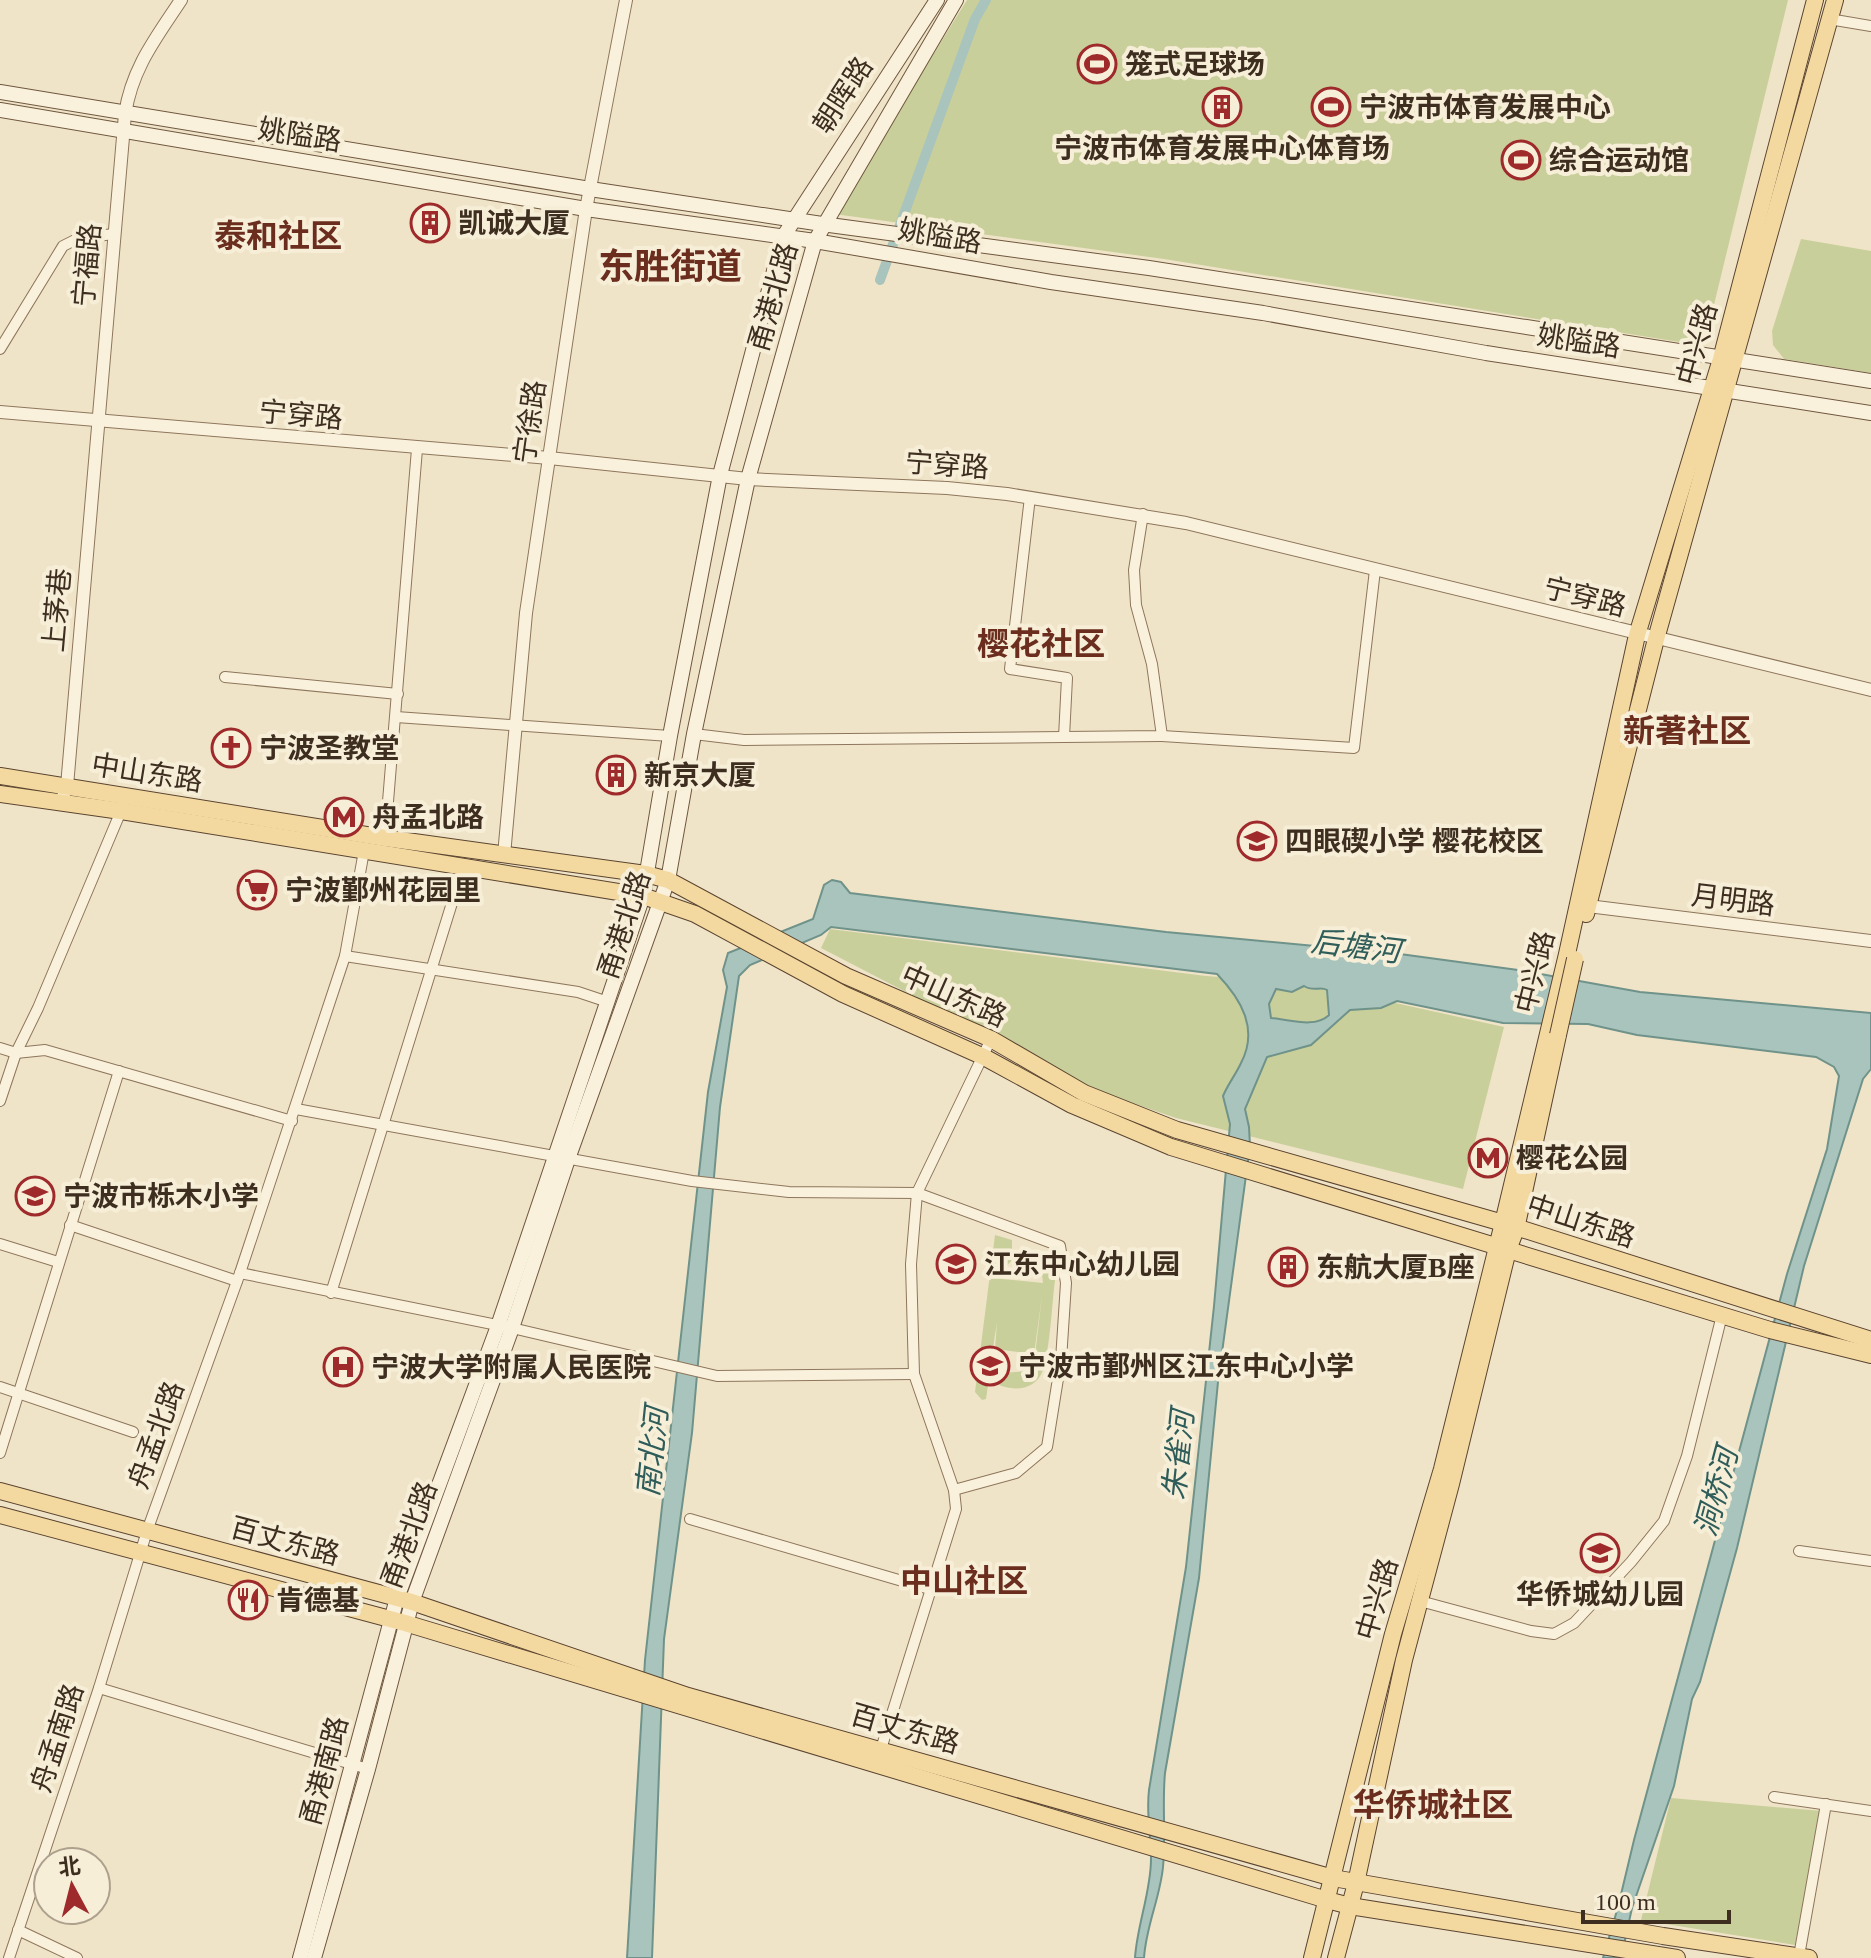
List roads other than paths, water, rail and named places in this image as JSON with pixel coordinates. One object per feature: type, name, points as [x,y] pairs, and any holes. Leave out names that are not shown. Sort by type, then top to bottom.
[{"type":"main road","name":"朝晖路","points":[[793,219],[937,0]]},
{"type":"main road","name":"朝晖路","points":[[822,224],[956,0]]},
{"type":"main road","name":"中兴路","points":[[1728,359],[1815,0]]},
{"type":"main road","name":"中兴路","points":[[1312,1958],[1393,1634],[1510,1226],[1571,956],[1637,635],[1719,388],[1835,0]]},
{"type":"main road","name":"姚隘路","points":[[0,92],[590,189],[1149,268],[1871,381]]},
{"type":"main road","name":"姚隘路","points":[[0,110],[586,209],[815,241],[1051,282],[1263,313],[1486,353],[1871,413]]},
{"type":"main road","name":"甬港北路","points":[[405,1600],[505,1327],[562,1158],[643,896],[720,475],[783,237],[793,219]]},
{"type":"main road","name":"甬港北路","points":[[562,1158],[662,902],[748,479],[822,224]]},
{"type":"main road","name":"中兴路","points":[[1571,956],[1588,906],[1719,388]]},
{"type":"main road","name":"中山东路","points":[[0,776],[121,811],[643,896],[695,914],[843,994],[984,1057],[1072,1105],[1171,1147],[1770,1330],[1871,1355]]},
{"type":"main road","name":"中山东路","points":[[0,794],[64,794],[646,874],[668,880],[846,976],[991,1039],[1084,1093],[1177,1130],[1510,1226],[1871,1340]]},
{"type":"main road","name":"中兴路","points":[[1336,1958],[1356,1883],[1404,1660],[1502,1248]]},
{"type":"main road","name":"百丈东路","points":[[0,1491],[405,1600],[623,1674],[681,1700],[1327,1900],[1677,1958]]},
{"type":"main road","name":"百丈东路","points":[[0,1515],[398,1622],[633,1691],[881,1749],[1333,1878],[1663,1936],[1804,1957]]},
{"type":"main road","name":"甬港南路","points":[[300,1958],[353,1764],[405,1600]]},
{"type":"main road","name":"甬港南路","points":[[314,1958],[368,1769],[398,1622]]},
{"type":"street","name":"宁福路","points":[[97,421],[129,89],[138,68],[181,0]]},
{"type":"street","name":"宁徐路","points":[[504,855],[526,613],[586,209],[626,0]]},
{"type":"street","points":[[1829,19],[1871,26]]},
{"type":"street","points":[[0,349],[63,246],[89,235],[114,234]]},
{"type":"street","name":"宁穿路","points":[[0,412],[549,458],[748,479],[947,488],[1030,497],[1143,514],[1871,690]]},
{"type":"street","name":"上茅巷","points":[[64,794],[97,421]]},
{"type":"street","points":[[385,838],[417,449]]},
{"type":"street","points":[[1030,497],[1010,669],[1067,678],[1064,737]]},
{"type":"street","points":[[1143,514],[1134,570],[1136,605],[1152,664],[1162,736]]},
{"type":"street","points":[[694,734],[744,740],[1162,736],[1354,748],[1375,570]]},
{"type":"street","points":[[225,677],[398,694]]},
{"type":"street","points":[[396,717],[670,736]]},
{"type":"street","points":[[0,1101],[16,1053],[121,811]]},
{"type":"street","name":"舟孟北路","points":[[147,1531],[239,1277],[345,956],[364,851]]},
{"type":"street","points":[[331,1293],[456,890]]},
{"type":"street","name":"月明路","points":[[1588,906],[1871,941]]},
{"type":"street","points":[[345,956],[578,992],[608,1002]]},
{"type":"street","points":[[881,1749],[956,1509],[954,1490],[914,1374],[911,1264],[917,1193],[991,1039]]},
{"type":"street","points":[[0,1048],[16,1053],[45,1050],[292,1121]]},
{"type":"street","points":[[0,1453],[119,1071]]},
{"type":"street","points":[[296,1109],[696,1181],[789,1192],[917,1193],[1060,1246],[1066,1283],[1061,1360],[1047,1447],[1016,1473],[954,1490]]},
{"type":"street","points":[[70,1225],[239,1277],[505,1327],[717,1376],[914,1374]]},
{"type":"street","points":[[0,1244],[58,1262]]},
{"type":"street","points":[[1420,1601],[1554,1634],[1574,1623],[1664,1521],[1687,1456],[1722,1315]]},
{"type":"street","points":[[0,1387],[133,1432]]},
{"type":"street","points":[[690,1519],[933,1590]]},
{"type":"street","name":"舟孟南路","points":[[9,1958],[99,1688],[147,1531]]},
{"type":"street","points":[[1799,1551],[1871,1561]]},
{"type":"street","points":[[99,1688],[368,1769]]},
{"type":"street","points":[[1774,1797],[1871,1811]]},
{"type":"street","points":[[1804,1957],[1826,1804]]},
{"type":"street","points":[[18,1930],[77,1958]]},
{"type":"water","points":[[832,880],[841,882],[850,893],[1166,932],[1400,954],[1518,970],[1640,992],[1871,1013],[1871,1069],[1863,1079],[1804,1266],[1737,1548],[1700,1682],[1692,1699],[1674,1786],[1632,1908],[1621,1958],[1603,1958],[1787,1274],[1827,1149],[1839,1076],[1834,1067],[1816,1057],[1637,1035],[1588,1024],[1503,1023],[1397,1001],[1381,1008],[1350,1010],[1311,1045],[1267,1057],[1245,1109],[1250,1146],[1218,1382],[1199,1578],[1165,1773],[1164,1855],[1144,1958],[1135,1958],[1150,1871],[1149,1790],[1186,1567],[1214,1306],[1230,1124],[1223,1096],[1246,1050],[1248,1026],[1245,1015],[1217,974],[831,927],[821,935],[750,965],[739,976],[720,1107],[692,1433],[664,1639],[652,1958],[627,1958],[645,1660],[708,1092],[727,987],[723,970],[728,953],[813,919],[824,885]],"holes":[[[1304,986],[1327,990],[1329,1015],[1316,1022],[1271,1018],[1269,1004],[1276,989],[1292,992]]]},
{"type":"waterway","points":[[880,280],[975,19],[986,0]]},
{"type":"place","name":"笼式足球场","points":[[1097,64]]},
{"type":"place","name":"宁波市体育发展中心体育场","points":[[1222,107]]},
{"type":"place","name":"宁波市体育发展中心","points":[[1331,107]]},
{"type":"place","name":"综合运动馆","points":[[1521,160]]},
{"type":"place","name":"凯诚大厦","points":[[430,223]]},
{"type":"place","name":"宁波圣教堂","points":[[231,748]]},
{"type":"place","name":"新京大厦","points":[[616,775]]},
{"type":"place","name":"舟孟北路","points":[[344,817]]},
{"type":"place","name":"四眼碶小学 樱花校区","points":[[1257,841]]},
{"type":"place","name":"宁波鄞州花园里","points":[[257,890]]},
{"type":"place","name":"樱花公园","points":[[1488,1158]]},
{"type":"place","name":"宁波市栎木小学","points":[[35,1196]]},
{"type":"place","name":"江东中心幼儿园","points":[[956,1264]]},
{"type":"place","name":"东航大厦B座","points":[[1288,1267]]},
{"type":"place","name":"宁波市鄞州区江东中心小学","points":[[990,1366]]},
{"type":"place","name":"宁波大学附属人民医院","points":[[343,1367]]},
{"type":"place","name":"华侨城幼儿园","points":[[1600,1553]]},
{"type":"place","name":"肯德基","points":[[248,1600]]},
{"type":"district","name":"泰和社区","points":[[278,236]]},
{"type":"district","name":"东胜街道","points":[[670,267]]},
{"type":"district","name":"樱花社区","points":[[1041,644]]},
{"type":"district","name":"新著社区","points":[[1687,731]]},
{"type":"district","name":"中山社区","points":[[964,1581]]},
{"type":"district","name":"华侨城社区","points":[[1433,1805]]},
{"type":"water label","name":"后塘河","points":[[1356,946]]},
{"type":"water label","name":"南北河","points":[[652,1452]]},
{"type":"water label","name":"朱雀河","points":[[1178,1455]]},
{"type":"water label","name":"洞桥河","points":[[1716,1492]]}]
